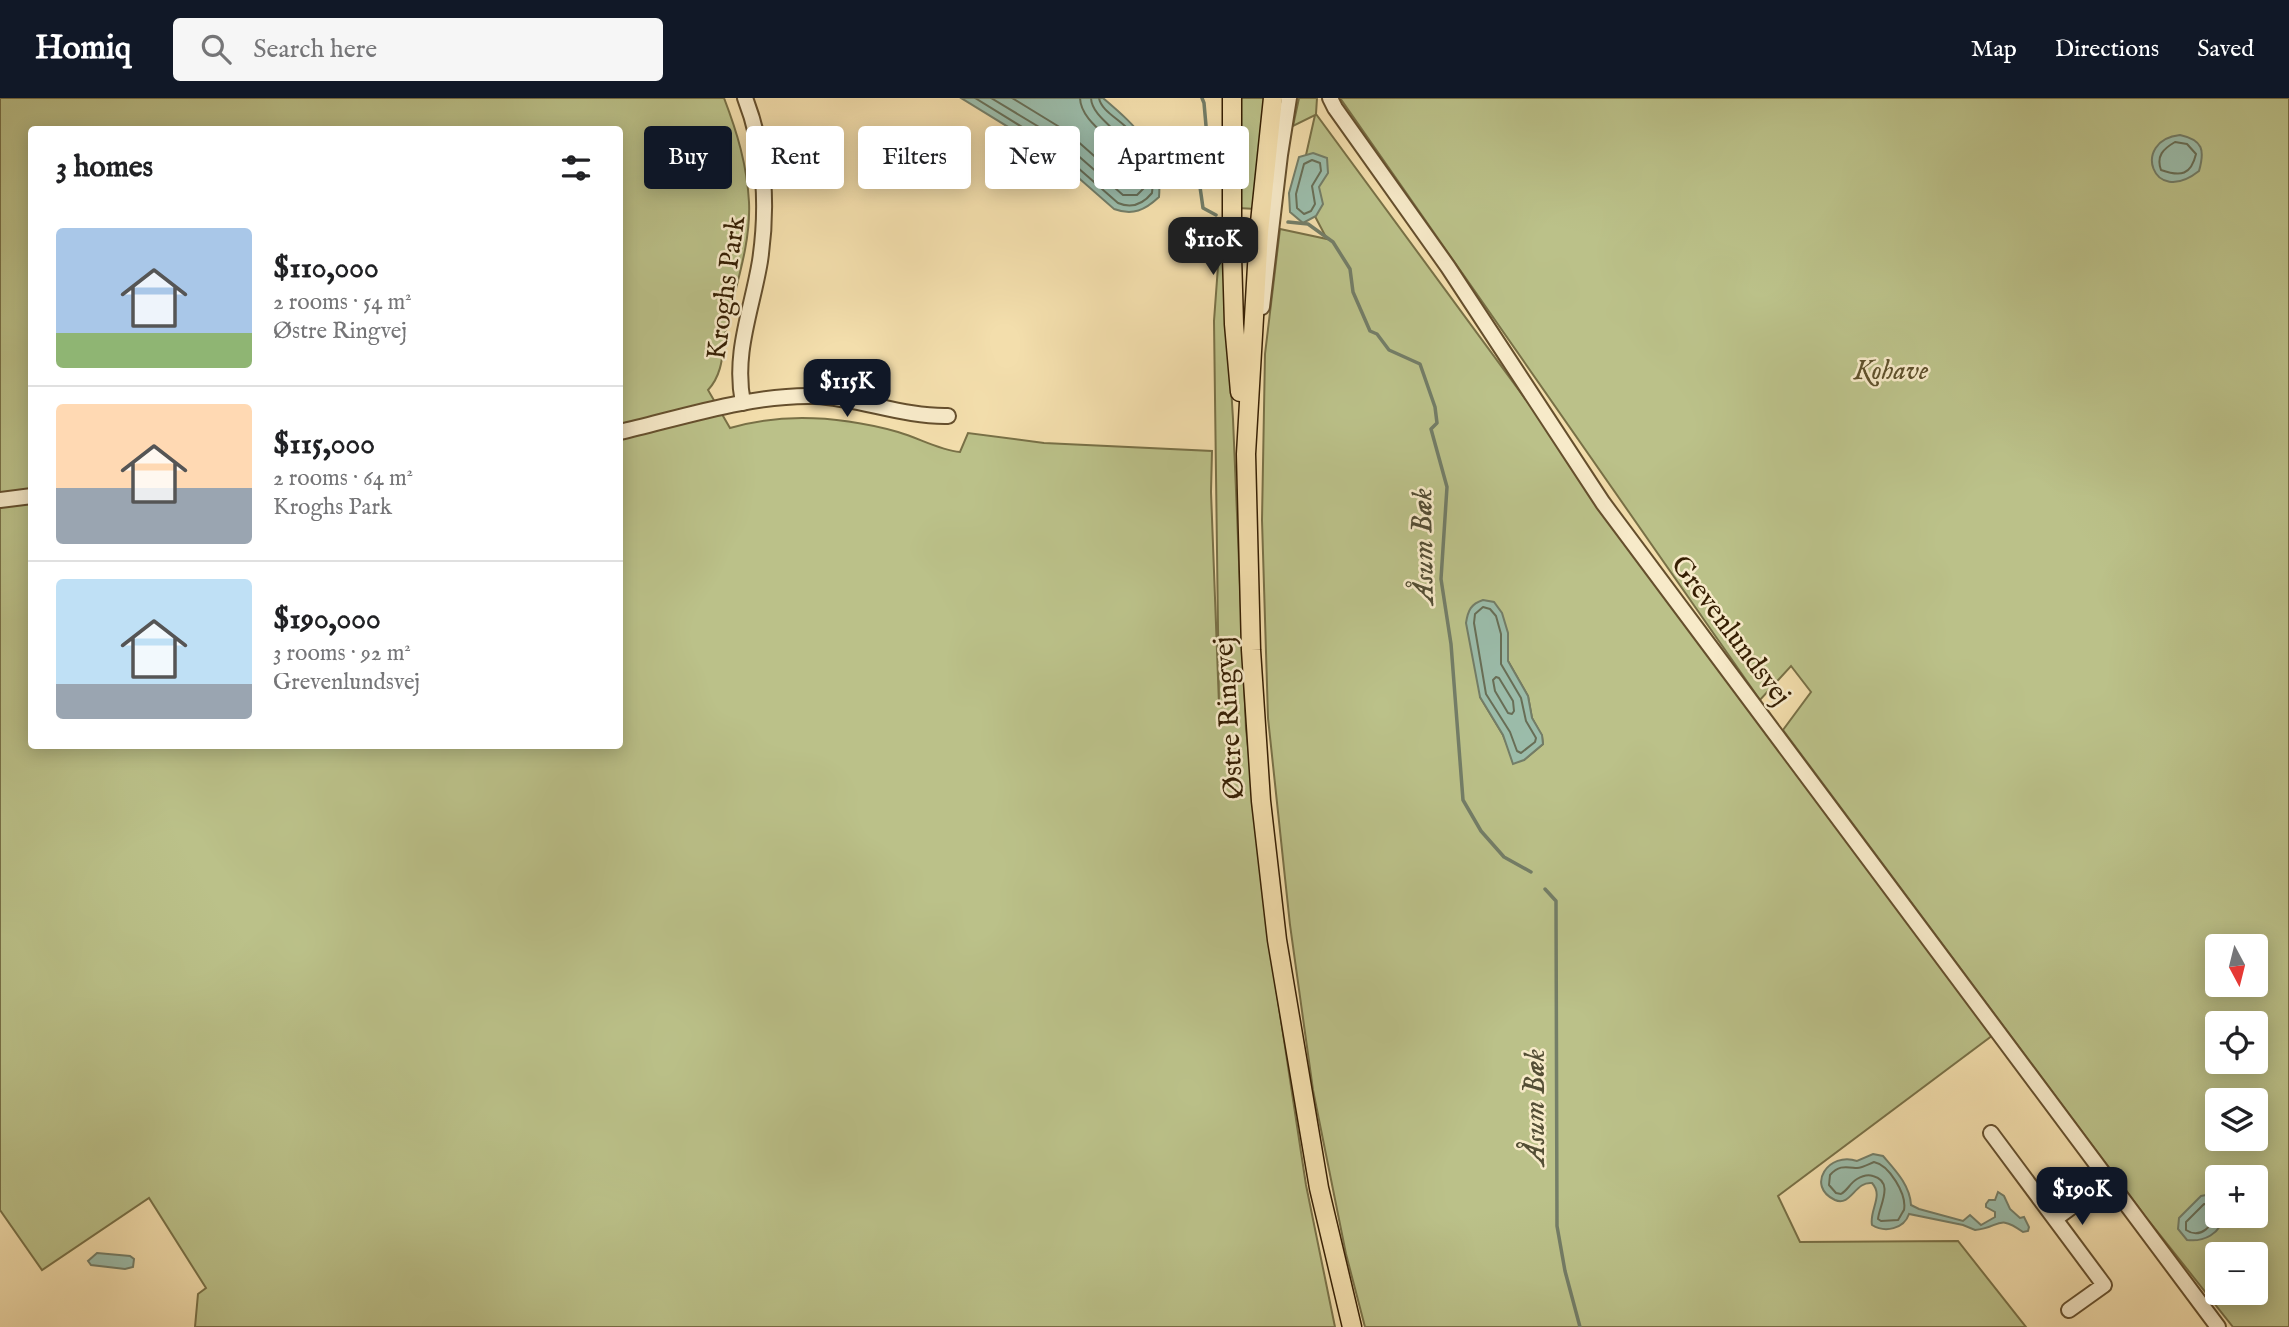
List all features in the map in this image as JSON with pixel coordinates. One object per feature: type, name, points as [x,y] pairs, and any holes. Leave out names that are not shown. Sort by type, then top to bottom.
[{"type":"main road","points":[[1232,98],[1234,324],[1246,454]]},
{"type":"main road","name":"Østre Ringvej","points":[[1273,98],[1259,232],[1246,454],[1251,650],[1261,801],[1277,940],[1319,1188],[1352,1327]]},
{"type":"main road","points":[[1319,1188],[1331,1283],[1340,1327]]},
{"type":"street","name":"Kroghs Park","points":[[743,403],[738,373],[760,263],[764,227],[763,176],[754,120],[745,98]]},
{"type":"street","points":[[1252,345],[1263,305],[1289,98]]},
{"type":"street","name":"Grevenlundsvej","points":[[1330,98],[1448,267],[1603,503],[2218,1327]]},
{"type":"street","points":[[623,431],[743,403],[815,396],[883,406],[924,416],[948,416]]},
{"type":"street","points":[[0,500],[28,496]]},
{"type":"street","points":[[1991,1133],[2104,1285],[2069,1310]]},
{"type":"street","points":[[2055,1219],[2108,1180]]},
{"type":"green space","points":[[0,98],[724,98],[741,149],[749,202],[745,248],[727,324],[722,359],[708,390],[730,428],[772,420],[814,418],[877,427],[960,452],[968,433],[1044,443],[1212,451],[1211,492],[1219,704],[1214,321],[1221,225],[1233,419],[1246,729],[1272,961],[1306,1185],[1335,1327],[195,1327],[198,1294],[206,1288],[149,1198],[42,1270],[0,1210]]},
{"type":"green space","points":[[1239,98],[1265,98],[1256,209],[1238,208],[1238,189],[1249,189],[1249,126],[1239,126]]},
{"type":"green space","points":[[1299,98],[1317,98],[1316,114],[1993,1035],[1778,1196],[1800,1242],[1958,1241],[2026,1327],[1365,1327],[1346,1254],[1313,1090],[1290,925],[1268,718],[1262,520],[1265,354],[1280,229],[1327,239],[1299,186],[1315,115],[1293,126]],"holes":[[[1508,651],[1508,661],[1528,696],[1532,718],[1542,736],[1543,744],[1524,760],[1512,757],[1503,735],[1480,697]]]},
{"type":"green space","name":"Kohave","points":[[1340,98],[2289,98],[2289,1327],[2233,1327],[2216,1305],[2268,1305],[2268,1242],[2205,1242],[2205,1292],[2145,1216],[1783,730],[1811,692],[1791,666],[1760,700]]},
{"type":"water","points":[[961,98],[1103,98],[1133,126],[1094,126],[1094,189],[1159,189],[1159,197],[1149,205],[1127,212],[1114,209],[1080,179],[1080,126],[1007,126]]},
{"type":"water","points":[[2180,135],[2198,143],[2202,152],[2201,164],[2199,171],[2183,180],[2169,182],[2159,177],[2152,158],[2156,148],[2165,140]]},
{"type":"water","points":[[1313,153],[1327,158],[1328,173],[1319,187],[1323,204],[1316,216],[1303,223],[1290,212],[1289,193],[1299,157]]},
{"type":"water","points":[[1483,600],[1494,602],[1502,613],[1508,633],[1508,661],[1528,696],[1532,718],[1542,735],[1543,744],[1524,760],[1513,764],[1503,735],[1480,697],[1466,623],[1471,608]]},
{"type":"water","points":[[1873,1154],[1883,1156],[1905,1184],[1911,1205],[1919,1209],[1963,1221],[1970,1215],[1981,1225],[1995,1217],[1995,1212],[1986,1207],[1986,1204],[1989,1200],[1995,1200],[1998,1192],[2004,1196],[2010,1209],[2020,1218],[2024,1217],[2028,1231],[2023,1232],[2003,1222],[1975,1230],[1909,1214],[1903,1223],[1894,1228],[1883,1229],[1872,1225],[1877,1193],[1872,1183],[1866,1183],[1840,1201],[1826,1194],[1821,1179],[1830,1165],[1838,1161],[1857,1161]]},
{"type":"water","points":[[2205,1195],[2205,1228],[2219,1228],[2199,1240],[2187,1240],[2178,1229],[2179,1218]]},
{"type":"water","points":[[97,1253],[130,1256],[134,1259],[133,1267],[125,1269],[91,1265],[88,1261]]},
{"type":"waterway","name":"Åsum Bæk","points":[[1202,98],[1207,137],[1200,187],[1203,208],[1216,215]]},
{"type":"waterway","name":"Åsum Bæk","points":[[1288,222],[1308,224],[1333,242],[1350,269],[1353,292],[1370,331],[1377,334],[1389,350],[1420,364],[1435,407],[1437,423],[1431,429],[1447,487],[1441,579],[1451,644],[1463,800],[1481,831],[1504,857],[1531,872]]},
{"type":"waterway","name":"Åsum Bæk","points":[[1545,889],[1556,901],[1557,1226],[1565,1271],[1580,1327]]}]
